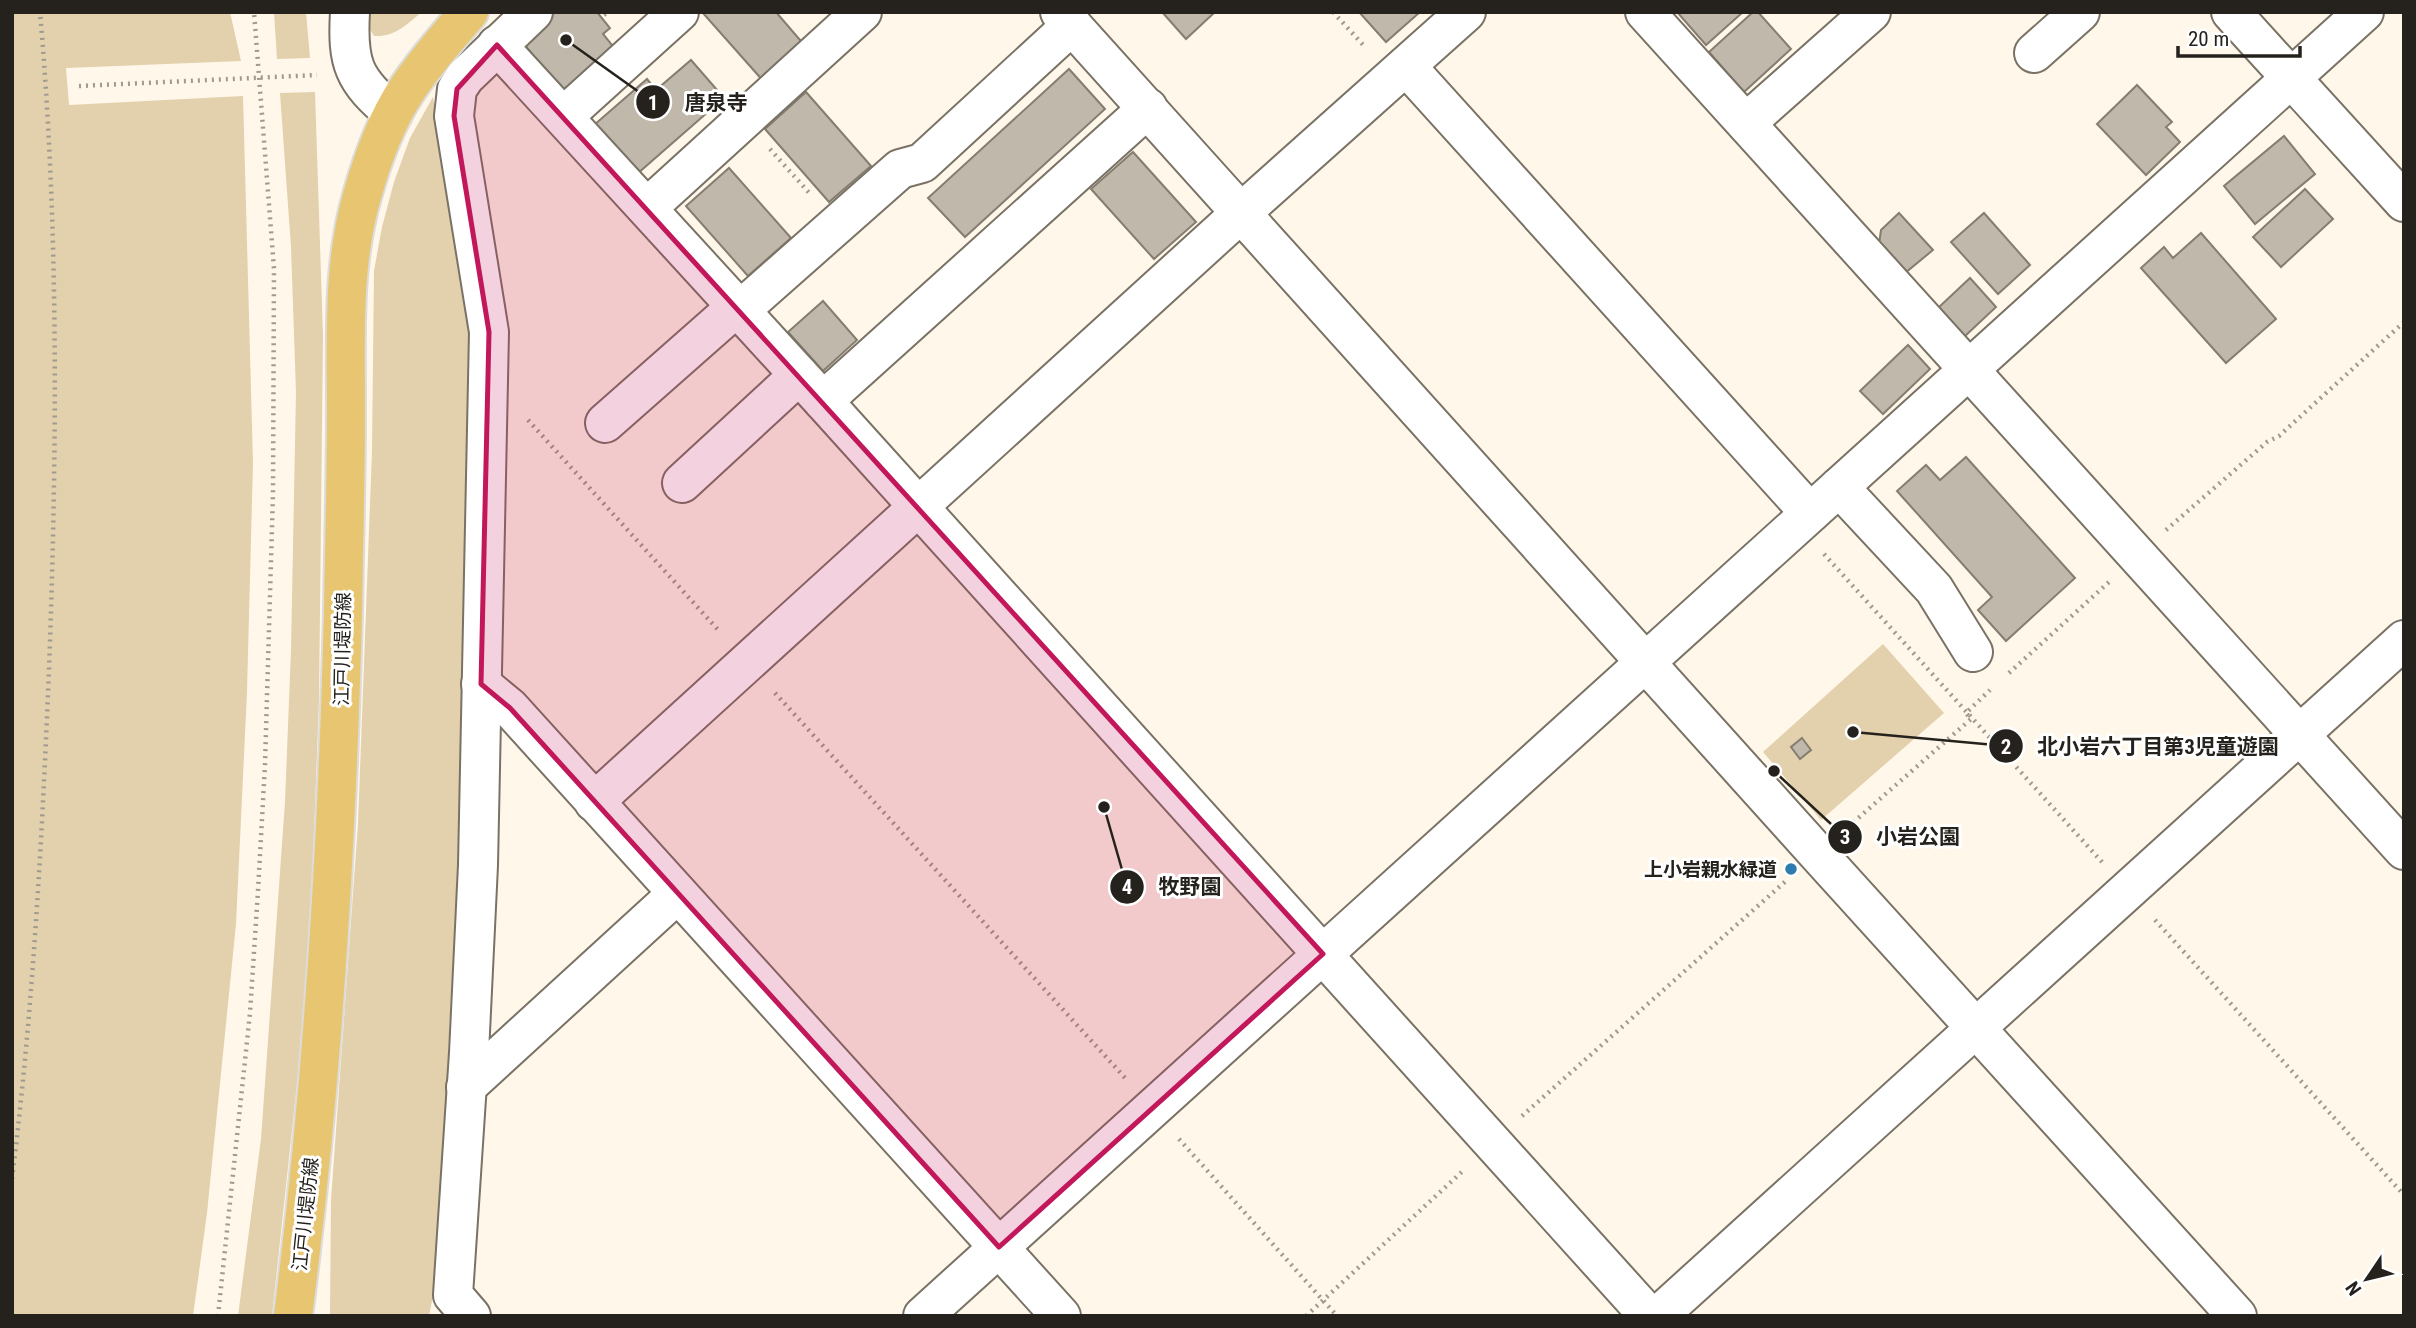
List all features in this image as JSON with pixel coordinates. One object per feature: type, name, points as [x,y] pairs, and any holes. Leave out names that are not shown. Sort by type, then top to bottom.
[{"type":"main road","name":"江戸川堤防線","points":[[293,1316],[316,1110],[340,740],[346,490],[346,290],[361,198],[376,151],[393,113],[422,69],[468,12]]},
{"type":"street","points":[[350,12],[350,52],[353,68],[370,94],[393,113]]},
{"type":"street","points":[[456,1309],[478,865],[489,332],[454,116],[457,89],[465,77],[533,12]]},
{"type":"street","points":[[564,116],[679,12]]},
{"type":"street","points":[[647,208],[862,12]]},
{"type":"street","points":[[594,802],[1241,212],[1466,12]]},
{"type":"street","points":[[1645,12],[2404,850]]},
{"type":"street","points":[[1746,123],[1871,12]]},
{"type":"street","points":[[2034,53],[2080,12]]},
{"type":"street","points":[[2231,12],[2404,202]]},
{"type":"street","points":[[923,1316],[2364,12]]},
{"type":"street","points":[[605,423],[723,318],[754,298],[900,169],[922,163],[1066,19],[2237,1316]]},
{"type":"street","points":[[497,44],[1649,1316]]},
{"type":"street","points":[[1399,72],[1810,513]]},
{"type":"street","points":[[682,483],[811,388],[1148,108]]},
{"type":"street","points":[[1839,487],[1934,589],[1973,652]]},
{"type":"street","points":[[1658,1316],[2404,640]]},
{"type":"street","points":[[481,684],[510,708],[1060,1316]]},
{"type":"street","points":[[467,1087],[677,894]]},
{"type":"street","points":[[298,1278],[301,1316]]},
{"type":"path","points":[[12,1179],[31,996],[44,777],[53,552],[55,324],[47,88],[40,12]]},
{"type":"path","points":[[218,1316],[250,1013],[266,752],[273,493],[274,269],[254,12]]},
{"type":"path","points":[[1334,12],[1399,72]]},
{"type":"path","points":[[79,86],[314,76]]},
{"type":"path","points":[[744,120],[837,224]]},
{"type":"path","points":[[2162,533],[2267,442],[2279,436],[2404,322]]},
{"type":"path","points":[[489,381],[515,406],[1337,1316]]},
{"type":"path","points":[[2005,677],[2114,578]]},
{"type":"path","points":[[1842,832],[1971,719],[1966,712],[1995,685]]},
{"type":"path","points":[[1519,1119],[1793,874]]},
{"type":"path","points":[[1306,1316],[1467,1166]]},
{"type":"highlighted area","points":[[497,45],[1323,954],[999,1247],[510,708],[481,684],[489,332],[454,116],[457,89]]},
{"type":"shaded area","points":[[12,12],[230,12],[241,61],[66,68],[69,105],[243,96],[253,463],[247,692],[236,924],[207,1213],[193,1316],[12,1316]]},
{"type":"shaded area","points":[[274,12],[306,12],[310,58],[277,59]]},
{"type":"shaded area","points":[[367,12],[422,12],[394,32],[374,36],[367,25]]},
{"type":"shaded area","points":[[315,92],[323,336],[319,699],[311,916],[298,1074],[272,1316],[238,1316],[261,1139],[285,802],[291,650],[296,392],[291,247],[280,93]]},
{"type":"shaded area","points":[[433,97],[476,327],[471,669],[451,994],[438,1270],[429,1316],[330,1316],[331,1200],[358,824],[372,451],[374,271],[394,182],[410,138]]},
{"type":"shaded area","points":[[1883,644],[1944,713],[1821,820],[1763,752]]},
{"type":"building","points":[[555,12],[597,12],[610,28],[603,34],[616,50],[562,92],[521,40]]},
{"type":"building","points":[[702,12],[776,12],[806,47],[765,83]]},
{"type":"building","points":[[1162,12],[1215,12],[1186,39]]},
{"type":"building","points":[[1359,12],[1420,12],[1386,42]]},
{"type":"building","points":[[1677,12],[1743,12],[1706,45]]},
{"type":"building","points":[[1753,12],[1758,12],[1791,49],[1744,92],[1709,52]]},
{"type":"building","points":[[691,60],[724,98],[637,174],[594,125],[647,79],[656,90]]},
{"type":"building","points":[[1069,69],[1105,109],[965,237],[928,198]]},
{"type":"building","points":[[2137,85],[2172,122],[2166,127],[2180,142],[2146,175],[2097,124]]},
{"type":"building","points":[[806,92],[871,166],[829,202],[765,129]]},
{"type":"building","points":[[2284,136],[2315,174],[2255,224],[2224,186]]},
{"type":"building","points":[[1133,152],[1196,222],[1154,259],[1091,189]]},
{"type":"building","points":[[729,168],[791,238],[748,276],[686,206]]},
{"type":"building","points":[[2305,189],[2333,219],[2281,267],[2253,237]]},
{"type":"building","points":[[1899,213],[1933,250],[1905,273],[1879,244],[1881,230]]},
{"type":"building","points":[[1984,213],[2030,265],[1998,294],[1951,242]]},
{"type":"building","points":[[2201,233],[2276,319],[2226,363],[2141,268],[2164,247],[2173,258]]},
{"type":"building","points":[[1970,278],[1996,307],[1964,337],[1938,308]]},
{"type":"building","points":[[823,301],[857,340],[823,371],[788,332]]},
{"type":"building","points":[[1908,345],[1930,369],[1883,414],[1860,391]]},
{"type":"building","points":[[1966,457],[2075,578],[2006,641],[1978,610],[1992,597],[1897,491],[1926,465],[1940,480]]},
{"type":"building","points":[[1802,738],[1811,750],[1800,759],[1791,747]]},
{"type":"place","name":"唐泉寺","points":[[566,40]]},
{"type":"place","name":"北小岩六丁目第3児童遊園","points":[[1853,732]]},
{"type":"place","name":"小岩公園","points":[[1774,771]]},
{"type":"place","name":"牧野園","points":[[1104,807]]},
{"type":"place","name":"上小岩親水緑道","points":[[1791,869]]}]
